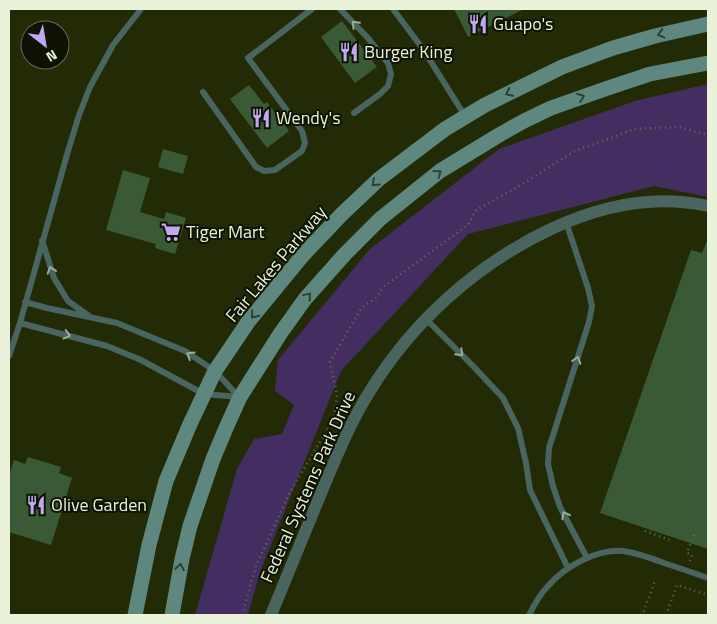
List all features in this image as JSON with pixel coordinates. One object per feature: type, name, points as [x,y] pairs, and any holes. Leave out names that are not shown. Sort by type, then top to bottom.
[{"type":"main road","name":"Fair Lakes Parkway","points":[[135,615],[149,545],[166,481],[215,371],[248,322],[297,262],[342,214],[379,178],[445,129],[485,104],[562,67],[613,48],[654,36],[708,24]]},
{"type":"main road","points":[[172,615],[190,526],[213,459],[240,397],[305,299],[344,254],[380,219],[440,171],[499,135],[551,108],[608,88],[650,74],[708,63]]},
{"type":"street","name":"Federal Systems Park Drive","points":[[272,615],[342,444],[370,390],[407,339],[454,292],[504,255],[566,222],[591,212],[638,202],[662,201],[708,206]]},
{"type":"lane","points":[[9,356],[79,115],[90,87],[113,45],[141,9]]},
{"type":"lane","points":[[203,92],[256,167],[264,171],[275,170],[302,151],[305,143],[302,131],[248,58],[312,9]]},
{"type":"lane","points":[[340,9],[367,37],[388,63],[391,74],[388,86],[354,113]]},
{"type":"lane","points":[[393,9],[423,48],[465,116]]},
{"type":"lane","points":[[566,222],[592,306],[589,322],[549,448],[548,464],[560,507],[587,558]]},
{"type":"lane","points":[[42,240],[54,278],[68,302],[92,318]]},
{"type":"lane","points":[[26,302],[117,323],[185,351],[215,371],[240,397]]},
{"type":"lane","points":[[426,319],[503,398],[518,428],[530,490],[568,568]]},
{"type":"lane","points":[[20,323],[107,346],[141,360],[204,394],[240,397]]},
{"type":"lane","points":[[529,615],[548,585],[568,568],[587,558],[606,552],[622,551],[639,554],[708,578]]},
{"type":"path","points":[[645,531],[670,540]]},
{"type":"path","points":[[690,561],[692,555],[687,554],[694,534]]},
{"type":"path","points":[[640,615],[655,581]]},
{"type":"path","points":[[666,615],[677,585],[708,595]]},
{"type":"shaded area","points":[[708,84],[708,197],[654,186],[468,234],[341,371],[260,572],[248,615],[195,615],[237,469],[254,439],[282,434],[294,405],[275,391],[278,360],[370,249],[499,149],[635,101]]},
{"type":"building","name":"Guapo's","points":[[454,9],[521,9],[522,10],[468,37]]},
{"type":"building","name":"Burger King","points":[[342,21],[377,67],[355,83],[321,37]]},
{"type":"building","name":"Wendy's","points":[[249,85],[264,104],[267,102],[289,131],[267,148],[230,99]]},
{"type":"building","points":[[163,149],[188,156],[183,174],[158,167]]},
{"type":"building","points":[[123,170],[150,178],[140,212],[164,219],[166,212],[186,218],[175,254],[155,248],[156,244],[106,230]]},
{"type":"building","points":[[708,238],[708,549],[600,513],[691,250],[702,253]]},
{"type":"building","name":"Olive Garden","points":[[28,457],[61,467],[59,473],[72,478],[51,545],[9,532],[9,476],[14,460],[25,464]]},
{"type":"place","name":"Guapo's","points":[[478,24]]},
{"type":"place","name":"Burger King","points":[[349,52]]},
{"type":"place","name":"Wendy's","points":[[261,118]]},
{"type":"place","name":"Tiger Mart","points":[[171,232]]},
{"type":"place","name":"Olive Garden","points":[[36,505]]}]
